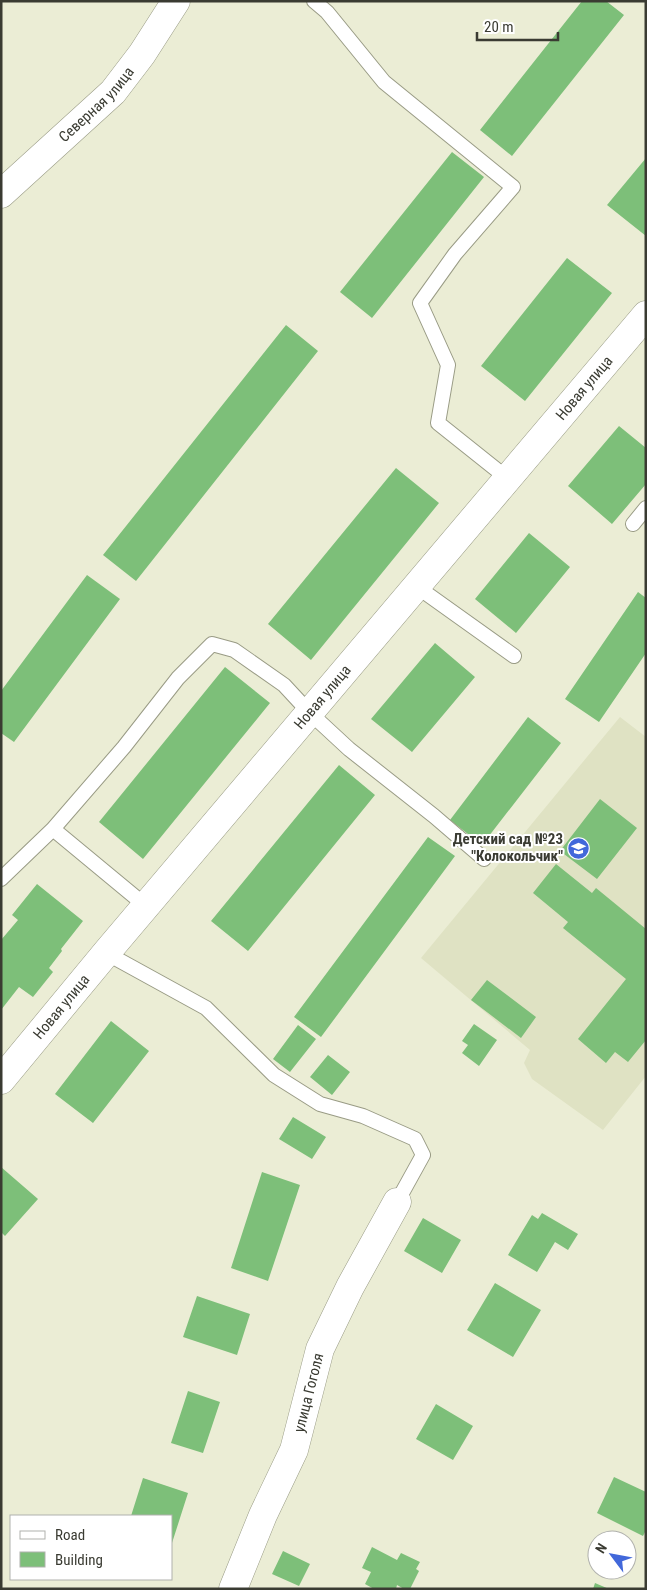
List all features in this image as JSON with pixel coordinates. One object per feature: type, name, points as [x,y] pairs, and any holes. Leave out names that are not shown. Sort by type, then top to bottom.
[{"type":"street","name":"Северная улица","points":[[1,194],[113,92],[142,54],[176,1]]},
{"type":"street","name":"Новая улица","points":[[1,1080],[646,314]]},
{"type":"street","name":"улица Гоголя","points":[[233,1589],[263,1515],[294,1450],[320,1349],[350,1287],[397,1202]]},
{"type":"lane","points":[[314,1],[327,12],[384,82],[513,187],[455,254],[420,303],[448,365],[438,422],[507,478]]},
{"type":"lane","points":[[632,524],[646,508]]},
{"type":"lane","points":[[416,586],[514,656]]},
{"type":"lane","points":[[1,879],[53,829],[124,747],[178,678],[212,644],[234,650],[284,685],[309,712],[349,749],[484,858]]},
{"type":"lane","points":[[53,829],[146,906]]},
{"type":"lane","points":[[106,953],[206,1008],[274,1075],[320,1104],[363,1116],[415,1139],[423,1155],[397,1202]]},
{"type":"shaded area","name":"Детский сад №23 \"Колокольчик\"","points":[[620,717],[646,737],[646,1076],[603,1130],[532,1079],[524,1063],[530,1050],[421,958]]},
{"type":"building","points":[[582,1],[606,1],[624,15],[512,156],[480,130]]},
{"type":"building","points":[[452,152],[484,177],[372,318],[340,292]]},
{"type":"building","points":[[646,158],[646,236],[607,205]]},
{"type":"building","points":[[567,258],[612,293],[525,401],[481,366]]},
{"type":"building","points":[[286,325],[318,351],[136,581],[103,555]]},
{"type":"building","points":[[619,426],[646,448],[646,484],[612,524],[568,486]]},
{"type":"building","points":[[396,468],[439,503],[311,660],[268,624]]},
{"type":"building","points":[[529,533],[570,567],[516,633],[475,599]]},
{"type":"building","points":[[87,575],[120,599],[14,742],[1,733],[1,691]]},
{"type":"building","points":[[638,592],[646,598],[646,653],[599,722],[565,699]]},
{"type":"building","points":[[435,643],[475,677],[412,752],[371,719]]},
{"type":"building","points":[[225,667],[270,703],[143,859],[99,822]]},
{"type":"building","points":[[528,717],[561,743],[482,845],[450,820]]},
{"type":"building","points":[[339,765],[375,795],[248,951],[211,921]]},
{"type":"building","points":[[600,799],[637,828],[597,879],[560,851]]},
{"type":"building","points":[[428,837],[455,856],[321,1037],[294,1017]]},
{"type":"building","points":[[556,864],[592,893],[596,888],[646,929],[646,1040],[628,1062],[615,1052],[606,1063],[578,1039],[626,979],[563,928],[568,922],[533,893]]},
{"type":"building","points":[[37,884],[83,921],[61,949],[62,951],[49,968],[53,972],[33,997],[19,987],[1,1010],[1,940],[18,920],[12,915]]},
{"type":"building","points":[[487,980],[536,1017],[521,1038],[471,1000]]},
{"type":"building","points":[[111,1021],[149,1051],[93,1123],[55,1094]]},
{"type":"building","points":[[474,1024],[497,1040],[479,1066],[462,1053],[468,1045],[462,1041]]},
{"type":"building","points":[[298,1025],[316,1039],[290,1072],[273,1059]]},
{"type":"building","points":[[328,1055],[350,1072],[332,1095],[310,1077]]},
{"type":"building","points":[[293,1117],[326,1137],[312,1159],[279,1139]]},
{"type":"building","points":[[1,1167],[38,1199],[5,1236],[1,1232]]},
{"type":"building","points":[[262,1172],[300,1185],[268,1281],[231,1268]]},
{"type":"building","points":[[542,1213],[578,1234],[568,1250],[555,1242],[537,1272],[508,1255],[532,1215],[538,1219]]},
{"type":"building","points":[[423,1218],[461,1240],[442,1273],[404,1251]]},
{"type":"building","points":[[495,1283],[541,1310],[513,1357],[467,1330]]},
{"type":"building","points":[[197,1296],[250,1314],[237,1355],[183,1337]]},
{"type":"building","points":[[188,1391],[220,1402],[203,1453],[171,1443]]},
{"type":"building","points":[[436,1404],[473,1426],[453,1460],[416,1439]]},
{"type":"building","points":[[614,1477],[646,1492],[646,1530],[643,1536],[637,1533],[637,1530],[631,1530],[597,1513]]},
{"type":"building","points":[[143,1478],[188,1493],[172,1543],[172,1515],[131,1515]]},
{"type":"building","points":[[372,1547],[397,1560],[401,1553],[420,1562],[416,1569],[419,1571],[410,1589],[404,1589],[397,1585],[396,1589],[374,1589],[365,1584],[371,1572],[362,1568]]},
{"type":"building","points":[[283,1551],[310,1564],[299,1586],[272,1574]]},
{"type":"building","points":[[595,1583],[609,1589],[593,1589]]},
{"type":"place","name":"Детский сад №23 \"Колокольчик\"","points":[[579,848]]}]
